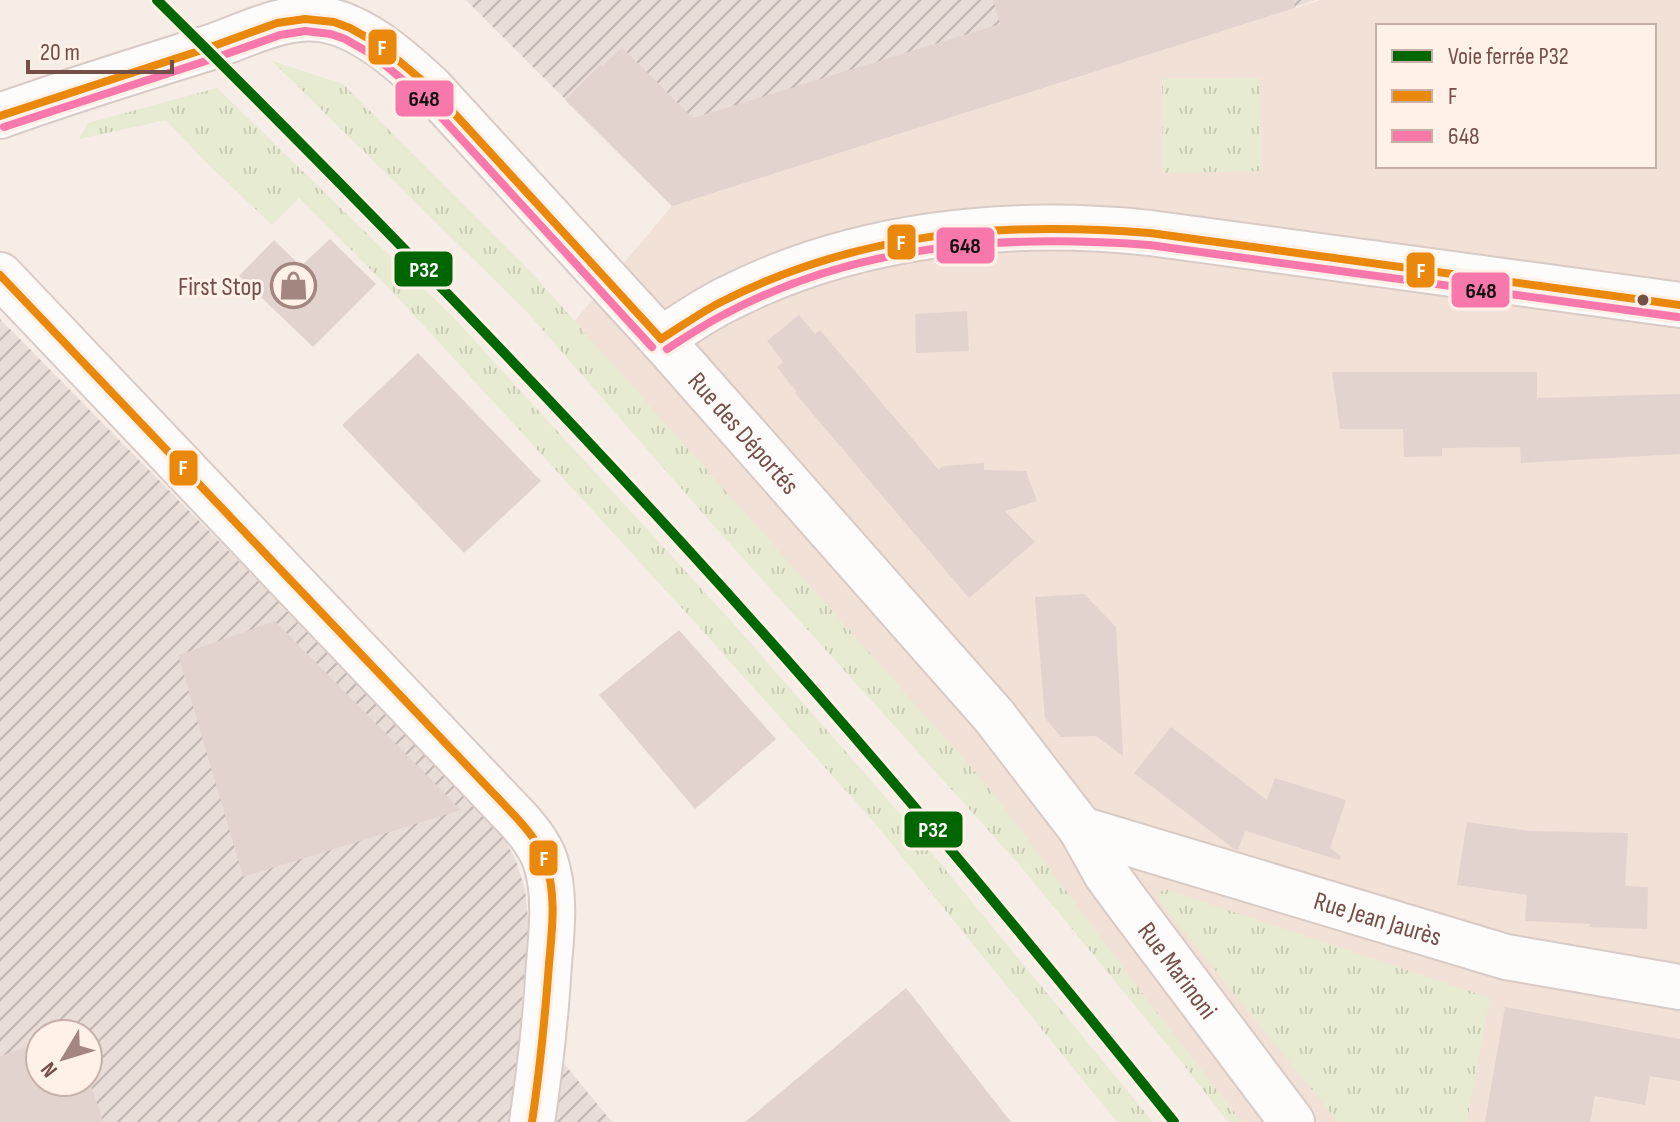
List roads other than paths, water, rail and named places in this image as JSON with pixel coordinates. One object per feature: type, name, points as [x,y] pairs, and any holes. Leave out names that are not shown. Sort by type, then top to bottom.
[{"type":"street","name":"Rue des Déportés","points":[[0,116],[278,22],[301,18],[322,19],[364,35],[411,69],[431,88],[661,339],[994,716],[1075,822]]},
{"type":"street","points":[[661,339],[717,304],[756,285],[839,256],[918,238],[996,229],[1136,231],[1680,305]]},
{"type":"street","points":[[0,275],[523,824],[544,859],[550,884],[551,931],[544,1034],[532,1122]]},
{"type":"street","name":"Rue Jean Jaurès","points":[[1075,822],[1166,856],[1506,957],[1680,987]]},
{"type":"street","name":"Rue Marinoni","points":[[1075,822],[1106,874],[1292,1122]]},
{"type":"rail line","name":"P32","points":[[157,0],[457,303],[676,536],[911,803],[1174,1122]]},
{"type":"place","name":"First Stop","points":[[293,286]]}]
